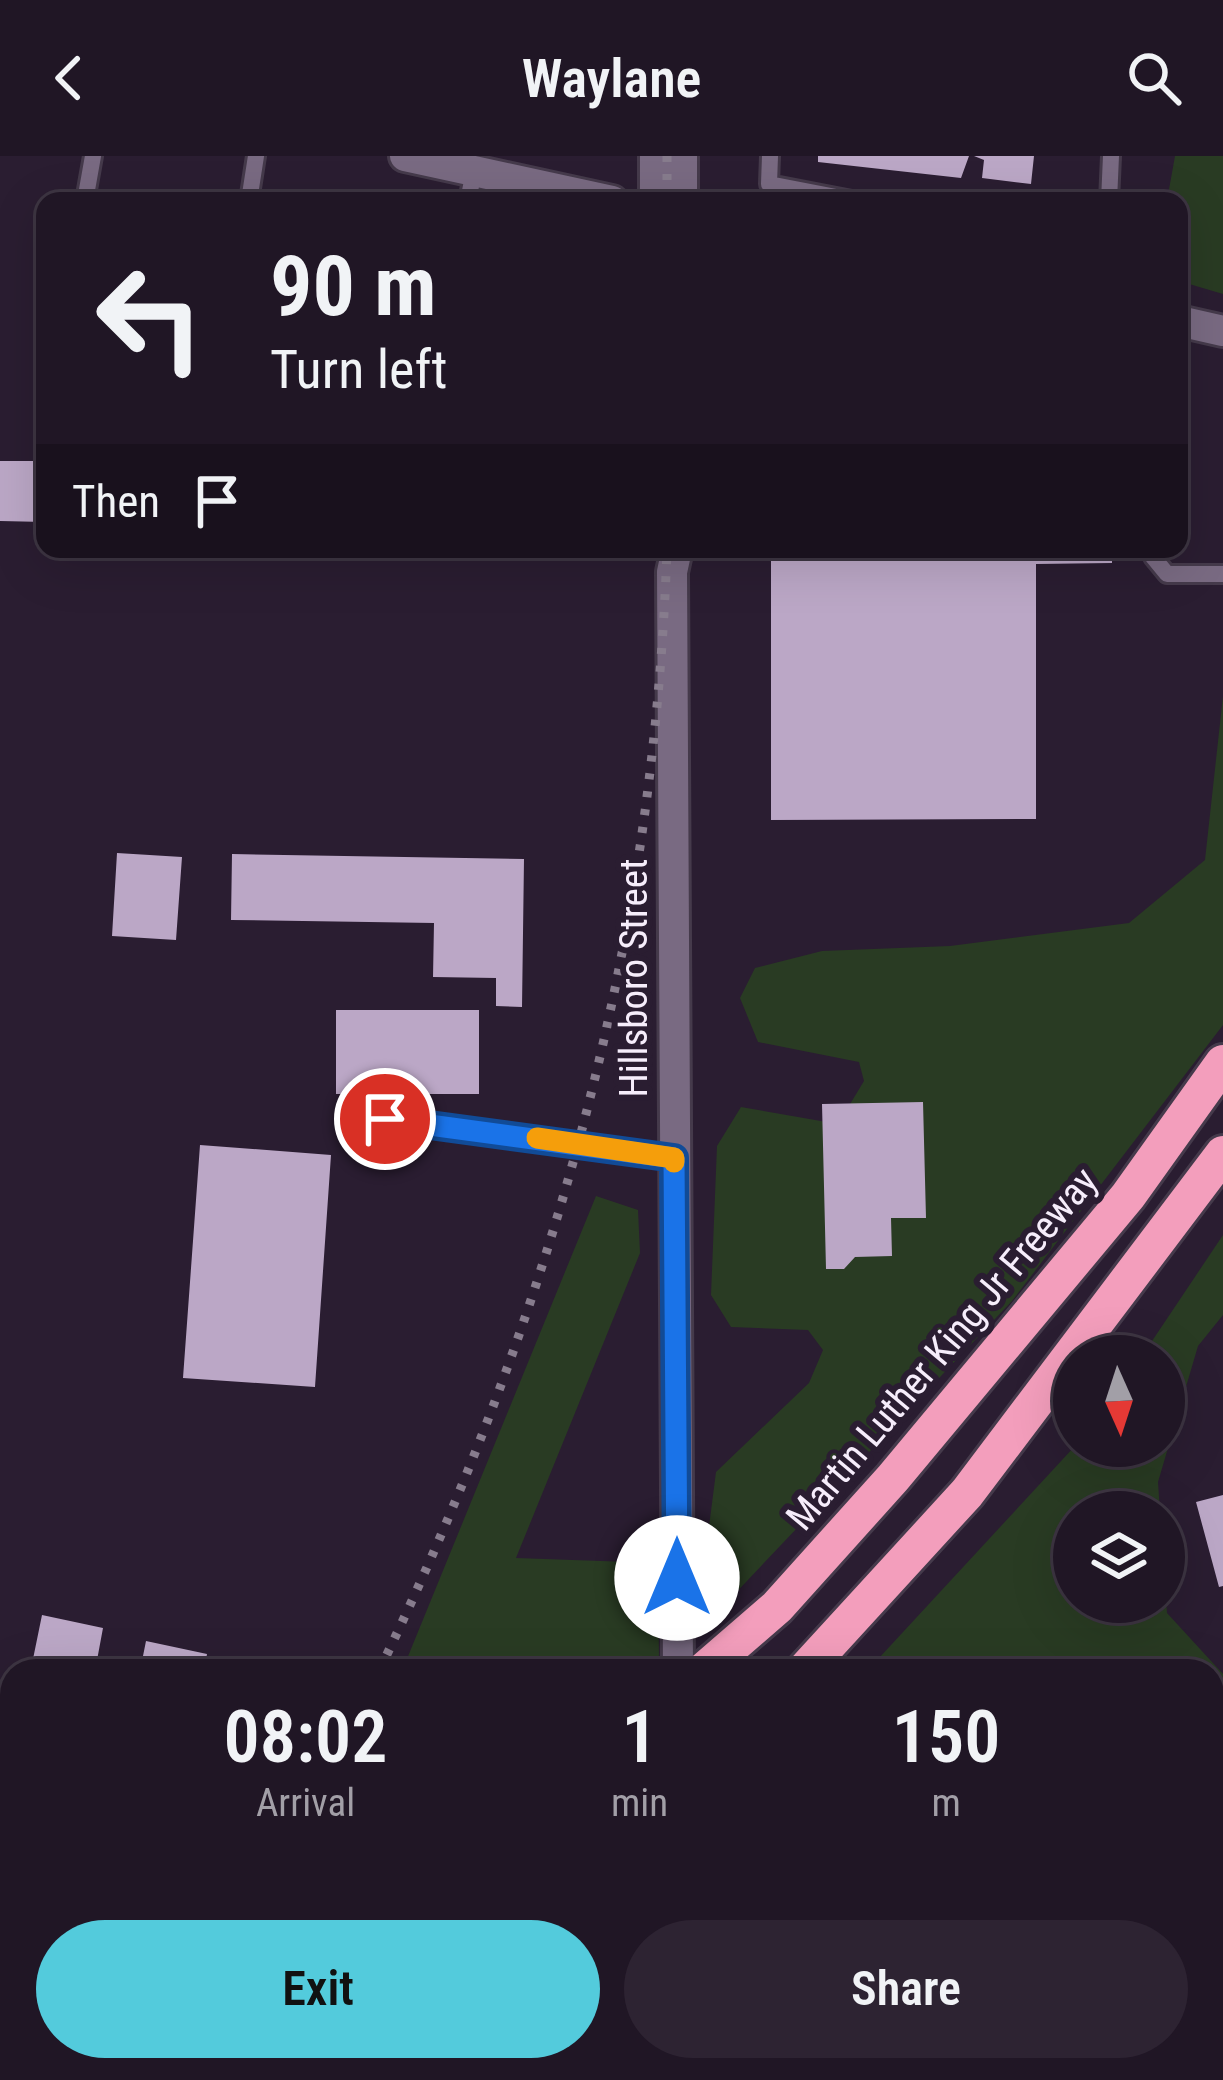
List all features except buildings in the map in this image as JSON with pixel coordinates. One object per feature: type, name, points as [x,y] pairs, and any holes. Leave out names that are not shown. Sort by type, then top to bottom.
[{"type":"highway","name":"Martin Luther King Jr Freeway","points":[[718,1659],[777,1607],[893,1478],[1128,1196],[1223,1063]]},
{"type":"highway","points":[[815,1659],[967,1493],[1223,1154]]},
{"type":"street","points":[[405,156],[471,186],[525,175],[555,192]]},
{"type":"street","points":[[655,156],[655,192]]},
{"type":"street","points":[[682,156],[682,192]]},
{"type":"street","points":[[1188,323],[1223,331]]},
{"type":"street","name":"Hillsboro Street","points":[[671,558],[677,1659]]},
{"type":"lane","points":[[87,192],[93,156]]},
{"type":"lane","points":[[250,192],[256,156]]},
{"type":"lane","points":[[770,156],[769,184],[810,192]]},
{"type":"lane","points":[[1109,192],[1111,156]]},
{"type":"lane","points":[[1154,558],[1167,574],[1223,574]]},
{"type":"lane","points":[[385,1119],[674,1158]]},
{"type":"green space","points":[[1175,156],[1223,156],[1223,294],[1188,284],[1188,192],[1169,192]]},
{"type":"green space","points":[[1223,696],[1223,1025],[1012,1301],[711,1619],[705,1558],[716,1472],[809,1383],[823,1350],[808,1330],[731,1327],[711,1295],[717,1146],[741,1107],[838,1124],[864,1081],[859,1062],[758,1042],[740,998],[755,968],[822,951],[950,946],[1129,923],[1205,860]]},
{"type":"green space","points":[[596,1196],[638,1210],[640,1253],[516,1558],[658,1563],[659,1658],[407,1659]]},
{"type":"green space","points":[[1223,1235],[1223,1315],[1198,1346],[1185,1390],[1185,1335],[1156,1335]]},
{"type":"green space","points":[[1056,1467],[1162,1467],[1159,1491],[1053,1491],[1053,1623],[1176,1623],[1209,1659],[878,1659]]},
{"type":"railway","points":[[667,156],[667,192]]},
{"type":"railway","points":[[385,1659],[441,1536],[495,1400],[543,1263],[583,1125],[616,985],[641,843],[658,698],[666,558]]},
{"type":"slow traffic","points":[[537,1138],[674,1158],[674,1162]]},
{"type":"route","points":[[385,1119],[674,1158],[677,1578]]}]
